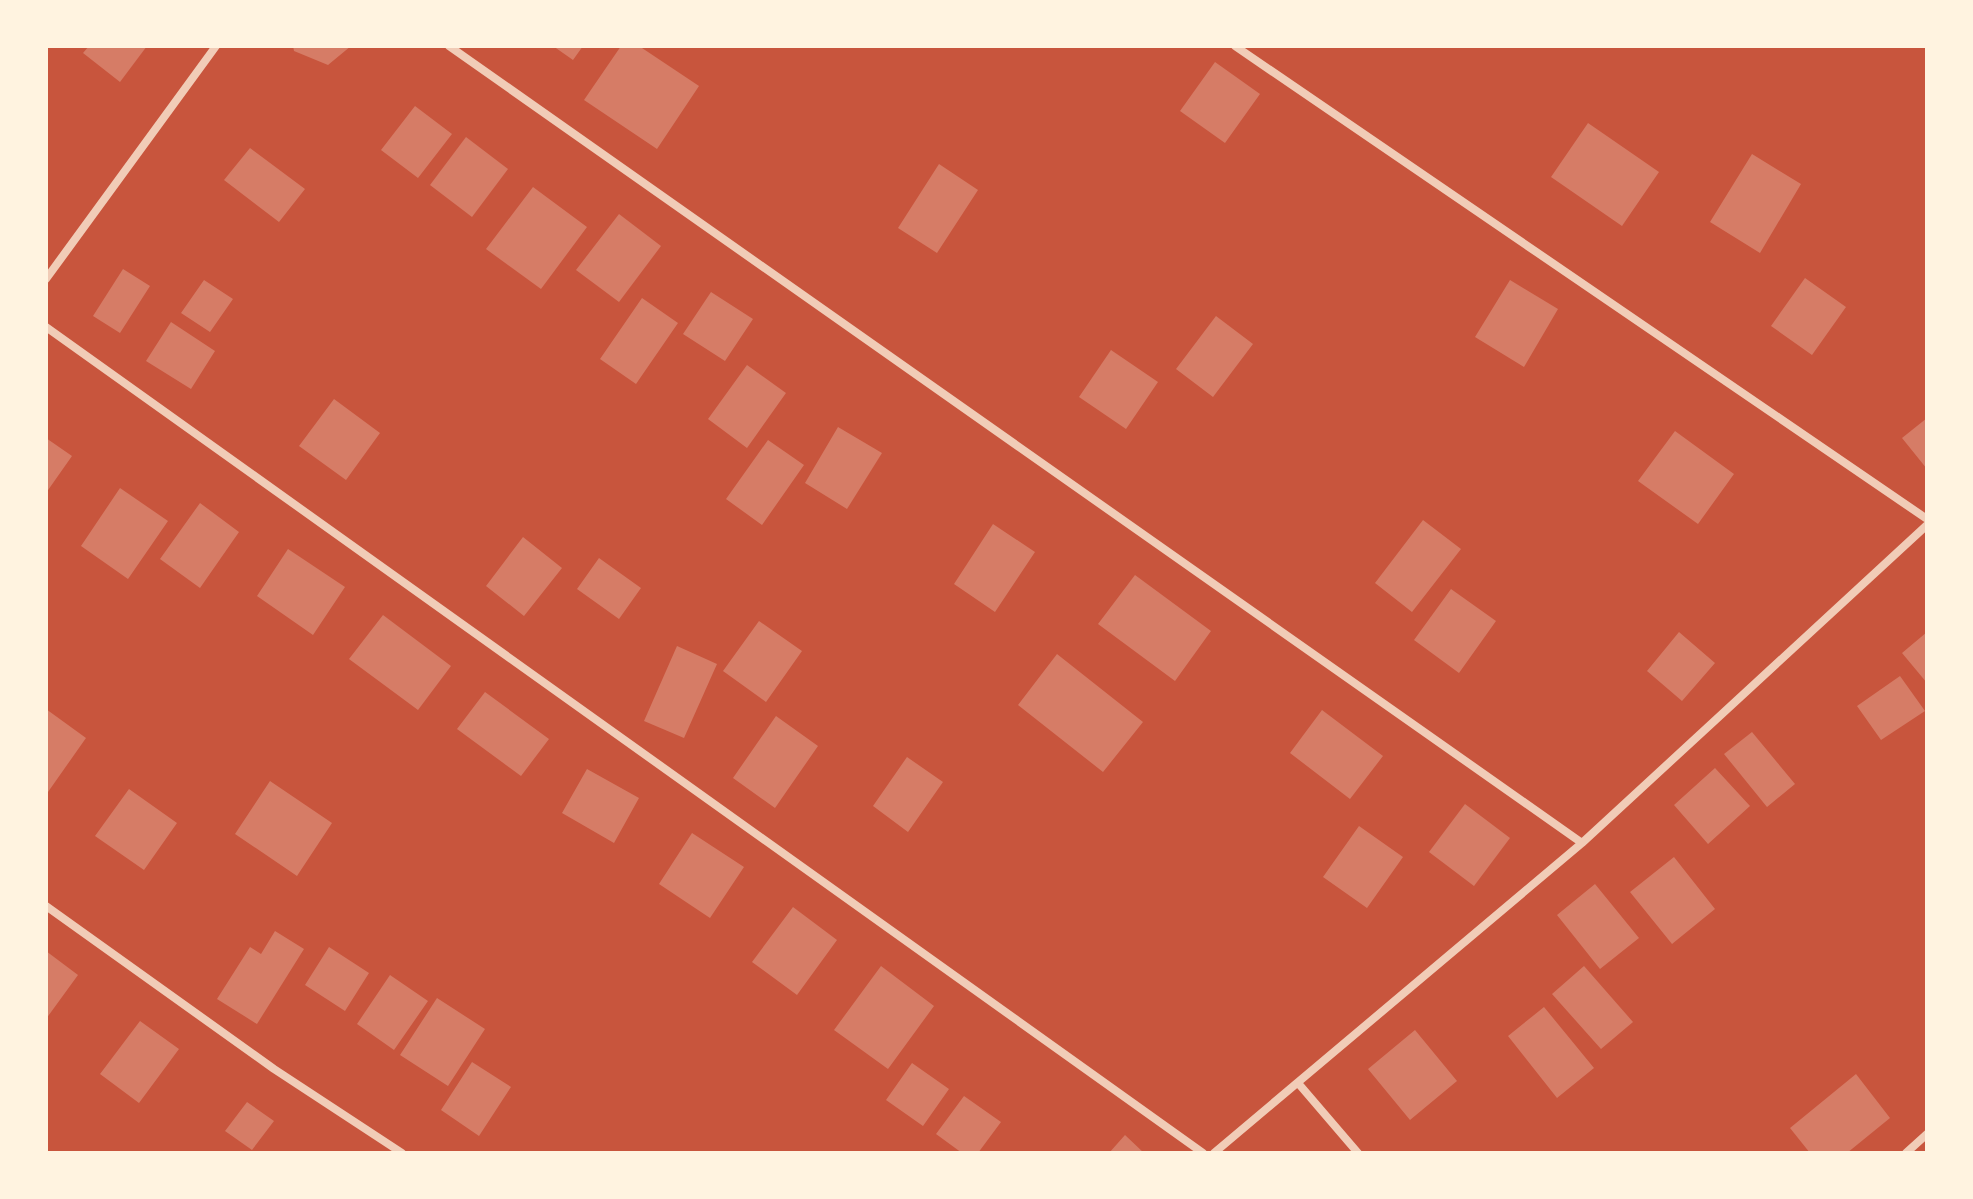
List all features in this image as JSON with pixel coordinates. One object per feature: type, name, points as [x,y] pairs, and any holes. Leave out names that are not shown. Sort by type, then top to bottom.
[{"type":"street","points":[[46,279],[216,46]]},
{"type":"street","points":[[449,46],[1582,843]]},
{"type":"street","points":[[1235,46],[1927,519]]},
{"type":"street","points":[[46,327],[1203,1153]]},
{"type":"street","points":[[1214,1153],[1582,843],[1927,525]]},
{"type":"street","points":[[46,906],[274,1069],[402,1153]]},
{"type":"street","points":[[1298,1083],[1358,1153]]},
{"type":"street","points":[[1906,1153],[1927,1134]]},
{"type":"building","points":[[89,46],[147,46],[120,82],[83,53]]},
{"type":"building","points":[[293,46],[351,46],[328,65],[294,51]]},
{"type":"building","points":[[553,46],[583,46],[573,60]]},
{"type":"building","points":[[621,46],[639,46],[699,86],[657,149],[584,100]]},
{"type":"building","points":[[1215,62],[1260,94],[1225,143],[1180,111]]},
{"type":"building","points":[[415,106],[452,134],[418,178],[381,150]]},
{"type":"building","points":[[1588,123],[1659,172],[1622,226],[1551,177]]},
{"type":"building","points":[[466,137],[508,169],[472,217],[430,185]]},
{"type":"building","points":[[250,148],[305,189],[279,222],[224,180]]},
{"type":"building","points":[[1752,154],[1801,184],[1760,253],[1710,222]]},
{"type":"building","points":[[939,164],[978,190],[937,253],[898,228]]},
{"type":"building","points":[[533,187],[587,227],[541,289],[486,249]]},
{"type":"building","points":[[619,214],[661,246],[619,302],[576,270]]},
{"type":"building","points":[[123,269],[150,286],[120,333],[93,316]]},
{"type":"building","points":[[1805,278],[1846,307],[1812,355],[1771,326]]},
{"type":"building","points":[[204,280],[233,299],[210,332],[181,313]]},
{"type":"building","points":[[1510,280],[1558,309],[1524,367],[1475,337]]},
{"type":"building","points":[[711,292],[753,319],[725,361],[683,334]]},
{"type":"building","points":[[642,298],[678,323],[636,384],[600,359]]},
{"type":"building","points":[[1216,316],[1253,344],[1213,397],[1176,369]]},
{"type":"building","points":[[171,322],[215,351],[191,389],[146,361]]},
{"type":"building","points":[[1111,350],[1158,382],[1126,429],[1079,397]]},
{"type":"building","points":[[747,365],[786,393],[747,448],[708,419]]},
{"type":"building","points":[[334,399],[380,433],[346,480],[299,446]]},
{"type":"building","points":[[1927,418],[1927,469],[1902,438]]},
{"type":"building","points":[[838,427],[882,453],[847,509],[805,483]]},
{"type":"building","points":[[1675,431],[1734,474],[1698,524],[1638,481]]},
{"type":"building","points":[[46,438],[72,456],[46,493]]},
{"type":"building","points":[[768,440],[804,465],[762,525],[726,499]]},
{"type":"building","points":[[120,488],[168,521],[128,579],[81,546]]},
{"type":"building","points":[[200,503],[239,532],[200,588],[160,559]]},
{"type":"building","points":[[1423,520],[1461,549],[1412,612],[1375,583]]},
{"type":"building","points":[[993,524],[1035,552],[995,612],[954,584]]},
{"type":"building","points":[[523,537],[562,568],[524,616],[486,586]]},
{"type":"building","points":[[288,549],[345,587],[313,635],[257,596]]},
{"type":"building","points":[[599,558],[641,588],[619,619],[577,589]]},
{"type":"building","points":[[1135,575],[1211,631],[1175,681],[1098,624]]},
{"type":"building","points":[[1451,589],[1496,621],[1459,673],[1414,640]]},
{"type":"building","points":[[383,615],[451,666],[418,710],[349,659]]},
{"type":"building","points":[[759,621],[802,651],[766,702],[723,671]]},
{"type":"building","points":[[1679,632],[1715,663],[1682,701],[1647,671]]},
{"type":"building","points":[[1927,632],[1927,683],[1902,653]]},
{"type":"building","points":[[677,646],[717,664],[684,738],[644,721]]},
{"type":"building","points":[[1057,654],[1143,722],[1103,772],[1018,705]]},
{"type":"building","points":[[1900,676],[1925,711],[1881,740],[1857,706]]},
{"type":"building","points":[[485,692],[549,739],[521,776],[457,729]]},
{"type":"building","points":[[46,709],[86,738],[48,792],[46,790]]},
{"type":"building","points":[[1322,710],[1383,756],[1350,799],[1290,753]]},
{"type":"building","points":[[776,716],[818,746],[775,808],[733,778]]},
{"type":"building","points":[[1752,732],[1795,784],[1767,807],[1724,754]]},
{"type":"building","points":[[907,757],[943,782],[908,832],[873,806]]},
{"type":"building","points":[[1715,768],[1750,806],[1708,844],[1674,805]]},
{"type":"building","points":[[587,769],[639,798],[614,843],[562,813]]},
{"type":"building","points":[[270,781],[332,823],[297,876],[235,834]]},
{"type":"building","points":[[129,789],[177,823],[144,870],[95,836]]},
{"type":"building","points":[[1465,804],[1510,838],[1474,886],[1429,852]]},
{"type":"building","points":[[1359,826],[1403,857],[1367,908],[1323,877]]},
{"type":"building","points":[[692,833],[744,867],[710,918],[659,884]]},
{"type":"building","points":[[1674,857],[1715,909],[1672,944],[1630,892]]},
{"type":"building","points":[[1595,884],[1639,938],[1600,969],[1557,915]]},
{"type":"building","points":[[793,907],[837,940],[797,995],[752,962]]},
{"type":"building","points":[[275,931],[304,949],[257,1024],[217,999],[250,947],[261,954]]},
{"type":"building","points":[[329,947],[369,973],[345,1011],[305,985]]},
{"type":"building","points":[[46,951],[78,975],[46,1019]]},
{"type":"building","points":[[881,966],[934,1006],[888,1069],[834,1030]]},
{"type":"building","points":[[1584,966],[1633,1022],[1601,1049],[1552,994]]},
{"type":"building","points":[[390,975],[428,1001],[394,1050],[357,1024]]},
{"type":"building","points":[[437,998],[485,1029],[448,1086],[400,1055]]},
{"type":"building","points":[[1544,1007],[1594,1068],[1557,1098],[1508,1036]]},
{"type":"building","points":[[140,1021],[179,1049],[139,1103],[100,1074]]},
{"type":"building","points":[[1415,1030],[1457,1081],[1410,1120],[1368,1069]]},
{"type":"building","points":[[472,1062],[511,1087],[479,1136],[441,1110]]},
{"type":"building","points":[[912,1063],[949,1089],[923,1126],[886,1100]]},
{"type":"building","points":[[1856,1074],[1890,1118],[1847,1153],[1810,1153],[1790,1128]]},
{"type":"building","points":[[964,1096],[1001,1122],[978,1153],[962,1153],[936,1134]]},
{"type":"building","points":[[247,1102],[274,1121],[252,1150],[225,1131]]},
{"type":"building","points":[[1125,1135],[1144,1153],[1109,1153]]}]
